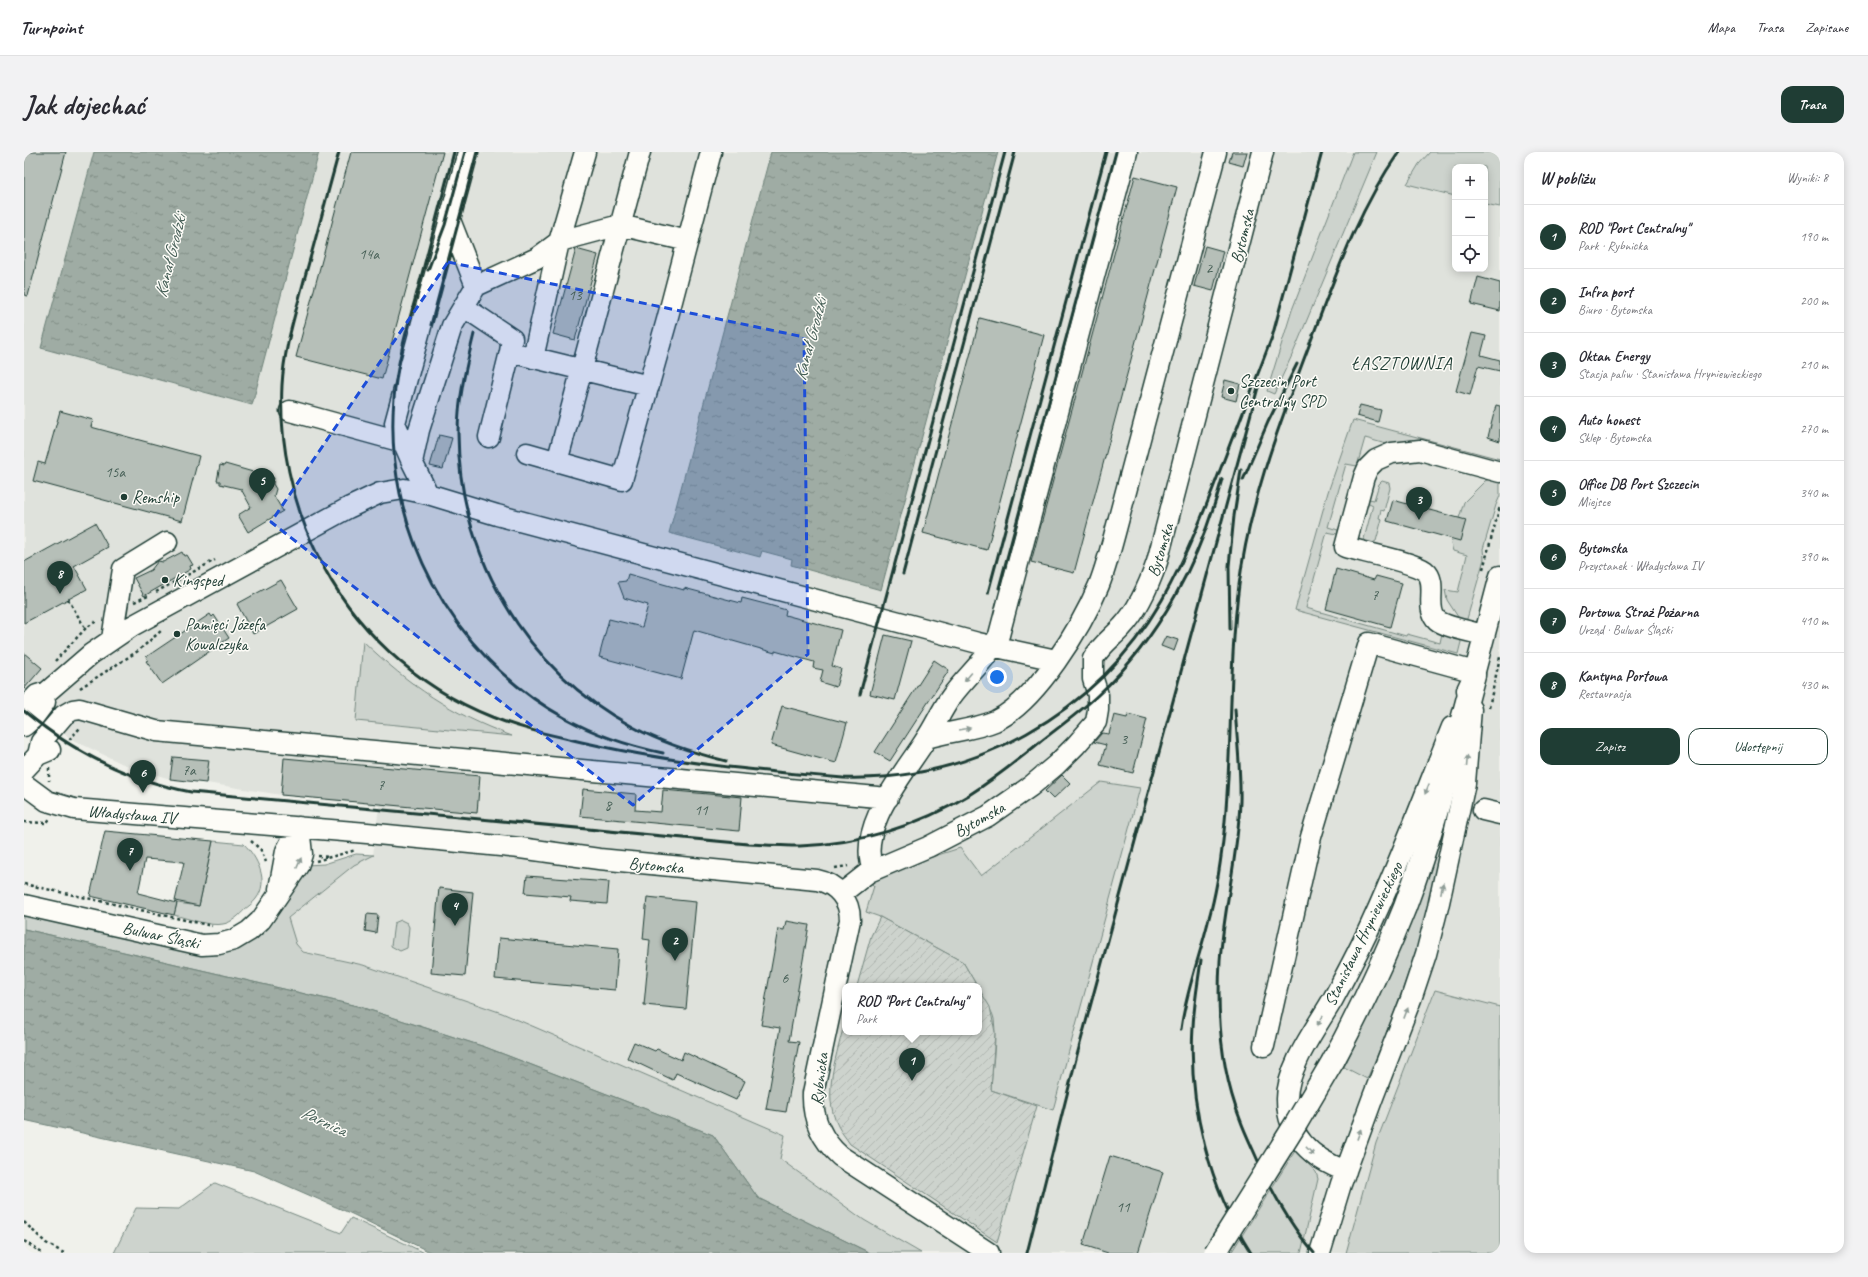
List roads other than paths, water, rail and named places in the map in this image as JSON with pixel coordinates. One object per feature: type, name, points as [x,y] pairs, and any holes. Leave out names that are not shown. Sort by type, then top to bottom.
[{"type":"main road","points":[[1215,1253],[1297,1122],[1333,1061],[1371,987],[1406,902],[1437,809],[1474,674]]},
{"type":"street","points":[[428,494],[395,423],[468,152]]},
{"type":"street","points":[[533,358],[559,242],[585,152]]},
{"type":"street","points":[[557,462],[640,152]]},
{"type":"street","points":[[527,453],[622,480],[649,386],[711,152]]},
{"type":"street","points":[[873,870],[870,859],[872,833],[875,821],[951,697],[993,647],[999,635],[1127,152]]},
{"type":"street","points":[[927,738],[944,732],[983,726],[1007,715],[1032,692],[1056,660],[1087,608],[1098,586],[1108,559],[1216,152]]},
{"type":"street","name":"Bytomska","points":[[247,824],[299,827],[520,848],[599,859],[817,880],[832,886],[841,894],[873,870],[928,847],[988,816],[1031,786],[1056,765],[1096,722],[1098,695],[1092,674],[1093,659],[1124,626],[1136,608],[1143,597],[1159,557],[1263,152]]},
{"type":"street","points":[[450,220],[476,286]]},
{"type":"street","points":[[412,462],[419,430],[452,326],[476,286],[537,258],[559,242],[620,226],[688,241]]},
{"type":"street","points":[[464,307],[512,339],[489,437]]},
{"type":"street","points":[[510,352],[649,386]]},
{"type":"street","points":[[290,411],[403,442]]},
{"type":"street","points":[[1484,635],[1438,621],[1433,613],[1431,582],[1426,572],[1414,565],[1345,547],[1364,477],[1368,468],[1376,460],[1392,453],[1420,450],[1500,472]]},
{"type":"street","points":[[24,709],[37,695],[47,692],[92,654],[132,626],[274,547],[370,497],[399,489],[428,494],[497,515],[993,647],[1056,660]]},
{"type":"street","points":[[112,639],[123,569],[167,542]]},
{"type":"street","name":"Stanisława Hryniewieckiego","points":[[1346,1171],[1319,1159],[1298,1136],[1288,1111],[1287,1094],[1290,1080],[1298,1059],[1349,970],[1388,887],[1474,674],[1484,635],[1495,615],[1491,576]]},
{"type":"street","points":[[1264,1046],[1311,837],[1369,643],[1474,674]]},
{"type":"street","name":"Stanisława Hryniewieckiego","points":[[1320,1253],[1346,1171],[1416,985],[1433,928],[1465,783],[1474,674]]},
{"type":"street","points":[[24,726],[33,718],[44,703],[47,692]]},
{"type":"street","points":[[24,770],[44,760],[50,750],[74,722],[85,720],[99,714],[156,731],[888,798]]},
{"type":"street","name":"Władysława IV","points":[[24,784],[47,801],[69,808],[247,824]]},
{"type":"street","name":"Bulwar Śląski","points":[[24,905],[183,941],[213,945],[234,940],[252,928],[263,917],[278,892],[301,860],[302,848],[299,827]]},
{"type":"street","name":"Rybnicka","points":[[841,894],[848,907],[850,922],[814,1089],[814,1109],[817,1125],[827,1142],[840,1156],[989,1253]]},
{"type":"water","name":"Kanał Grodzki","points":[[94,152],[319,152],[252,405],[41,348]]},
{"type":"water","name":"Kanał Grodzki","points":[[771,152],[998,152],[881,590],[791,565],[792,559],[762,551],[760,557],[669,533]]},
{"type":"water","name":"Parnica","points":[[24,929],[357,1006],[485,1047],[713,1135],[758,1198],[870,1253],[432,1253],[352,1214],[254,1171],[24,1120]]},
{"type":"railway","points":[[339,152],[287,345],[283,372],[283,429],[285,450],[294,493],[308,534],[331,581],[348,606],[368,630],[389,652],[412,671],[438,689],[464,704],[516,726],[622,751],[653,756],[748,769],[843,778],[892,776],[939,768],[984,753],[1027,733],[1067,707],[1103,676],[1135,641],[1162,600],[1173,580],[1202,517],[1235,431]]},
{"type":"railway","points":[[454,152],[403,343],[395,384],[394,446],[400,494],[413,540],[433,583],[458,624],[489,660],[524,692],[565,718],[589,730],[625,743],[663,753]]},
{"type":"railway","points":[[428,270],[445,225],[465,152]]},
{"type":"railway","points":[[431,325],[477,152]]},
{"type":"railway","points":[[860,694],[1005,152]]},
{"type":"railway","points":[[903,574],[1015,152]]},
{"type":"railway","points":[[988,593],[1106,152]]},
{"type":"railway","points":[[999,588],[1116,152]]},
{"type":"railway","points":[[1271,341],[1322,152]]},
{"type":"railway","points":[[1181,1029],[1190,987],[1214,899],[1221,860],[1228,777],[1233,649],[1239,585],[1244,553],[1258,492],[1277,432],[1348,244],[1371,197],[1399,152]]},
{"type":"railway","points":[[474,334],[465,371],[459,408],[458,433],[461,478],[470,522],[485,564],[505,604],[530,641],[560,674],[594,703],[633,727],[655,738],[690,751],[726,761]]},
{"type":"railway","points":[[1234,436],[1272,337]]},
{"type":"railway","points":[[1243,480],[1268,422],[1297,364]]},
{"type":"railway","points":[[1027,1253],[1077,1055],[1260,380]]},
{"type":"railway","points":[[1230,629],[1229,566],[1234,516],[1241,470]]},
{"type":"railway","points":[[24,711],[62,739],[102,762],[145,780],[191,792],[748,844],[800,846],[844,842],[909,824],[950,806],[987,783],[1014,763],[1098,695],[1120,673],[1140,649],[1159,623],[1175,596],[1202,539],[1222,479]]},
{"type":"railway","points":[[1235,709],[1240,802],[1237,842],[1220,961],[1219,1001],[1222,1042],[1228,1081],[1246,1135],[1276,1197],[1290,1220],[1314,1253]]},
{"type":"railway","points":[[1201,960],[1194,1010],[1192,1056],[1198,1115],[1204,1144],[1213,1173],[1236,1228],[1251,1253]]},
{"type":"place","name":"Szczecin Port Centralny SPD","points":[[1231,391]]},
{"type":"place","name":"Remship","points":[[124,497]]},
{"type":"place","name":"Office DB Port Szczecin","points":[[262,501]]},
{"type":"place","name":"Oktan Energy","points":[[1419,520]]},
{"type":"place","name":"Kingsped","points":[[165,580]]},
{"type":"place","name":"Kantyna Portowa","points":[[60,594]]},
{"type":"place","name":"Pamięci Józefa Kowalczyka","points":[[177,634]]},
{"type":"place","name":"Bytomska","points":[[143,793]]},
{"type":"place","name":"Portowa Straż Pożarna","points":[[130,871]]},
{"type":"place","name":"Auto honest","points":[[455,926]]},
{"type":"place","name":"Infra port","points":[[675,961]]},
{"type":"place","name":"ROD \"Port Centralny\"","points":[[912,1081]]},
{"type":"district","name":"ŁASZTOWNIA","points":[[1402,363]]}]
